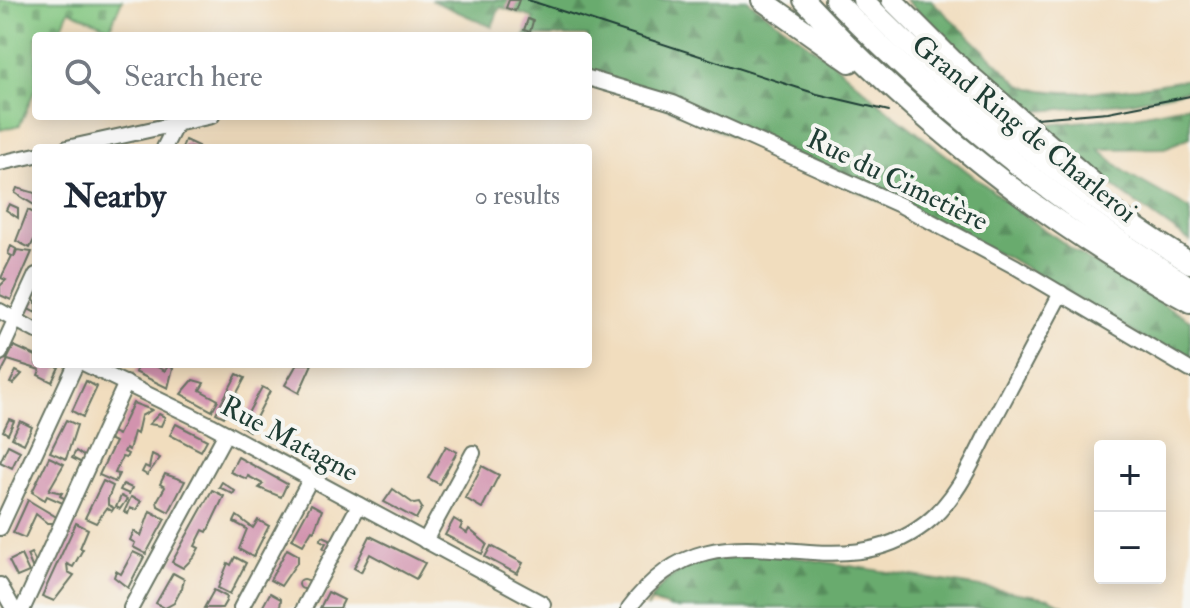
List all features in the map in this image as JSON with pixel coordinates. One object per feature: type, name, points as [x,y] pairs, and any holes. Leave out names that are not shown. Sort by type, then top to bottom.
[{"type":"highway","points":[[762,0],[820,38],[911,113],[936,127]]},
{"type":"highway","points":[[804,0],[936,127],[1022,195],[1085,239],[1190,302]]},
{"type":"highway","name":"Grand Ring de Charleroi","points":[[835,0],[937,98],[1020,167],[1082,215],[1190,287]]},
{"type":"highway","name":"Grand Ring de Charleroi","points":[[863,0],[958,90],[1031,151],[1094,199],[1190,263]]},
{"type":"highway","points":[[892,0],[952,60],[1059,154],[1190,251]]},
{"type":"street","name":"Rue du Cimetière","points":[[592,79],[673,103],[849,181],[1061,293],[1190,370]]},
{"type":"street","points":[[96,144],[194,120]]},
{"type":"street","points":[[166,144],[176,124]]},
{"type":"street","points":[[0,163],[32,156]]},
{"type":"street","points":[[0,353],[32,284]]},
{"type":"street","points":[[629,608],[655,579],[702,553],[751,545],[821,554],[862,552],[894,542],[927,522],[962,479],[1061,293]]},
{"type":"street","points":[[0,311],[32,329]]},
{"type":"street","points":[[0,528],[74,368]]},
{"type":"street","name":"Rue Matagne","points":[[94,368],[226,433],[543,604]]},
{"type":"street","points":[[23,608],[126,383]]},
{"type":"street","points":[[131,608],[226,433]]},
{"type":"street","points":[[425,541],[473,453]]},
{"type":"street","points":[[241,608],[311,478]]},
{"type":"street","points":[[304,608],[359,505]]},
{"type":"street","points":[[0,585],[13,608]]},
{"type":"green space","points":[[0,0],[122,0],[110,28],[69,10],[60,32],[32,32],[32,96],[20,125],[0,130]]},
{"type":"green space","points":[[431,0],[747,0],[829,59],[889,111],[1024,215],[1085,258],[1190,320],[1190,366],[1007,257],[592,75],[592,32],[527,32],[534,18],[500,7],[492,27]]},
{"type":"green space","points":[[906,0],[931,0],[1020,85],[1039,90],[1082,92],[1190,79],[1190,90],[1132,102],[1031,112],[1001,90]]},
{"type":"green space","points":[[1190,105],[1190,137],[1165,148],[1099,149],[1126,173],[1190,209],[1190,241],[1123,194],[1046,125],[1135,116]]},
{"type":"green space","points":[[757,551],[1049,598],[1068,608],[672,608],[651,601],[647,608],[655,593],[666,581],[693,564],[725,555]]},
{"type":"building","points":[[509,0],[519,0],[515,11],[506,8]]},
{"type":"building","points":[[528,19],[533,21],[530,32],[524,30]]},
{"type":"building","points":[[17,188],[32,192],[32,204],[15,193]]},
{"type":"building","points":[[9,204],[18,208],[18,218],[6,210]]},
{"type":"building","points":[[28,210],[32,212],[32,244],[30,248],[16,241]]},
{"type":"building","points":[[11,246],[16,249],[14,257],[17,250],[32,252],[11,300],[0,295],[0,286],[6,280],[1,278],[12,256],[8,254]]},
{"type":"building","points":[[31,298],[32,311],[26,308]]},
{"type":"building","points":[[14,346],[32,354],[32,368],[8,360],[0,375],[0,364],[3,358],[7,360]]},
{"type":"building","points":[[34,368],[59,368],[52,382],[38,375],[40,370]]},
{"type":"building","points":[[137,368],[165,371],[173,368],[168,388],[135,372]]},
{"type":"building","points":[[295,368],[310,368],[299,393],[285,385]]},
{"type":"building","points":[[16,371],[22,374],[13,384],[10,383]]},
{"type":"building","points":[[237,374],[245,378],[224,417],[216,413]]},
{"type":"building","points":[[193,380],[204,383],[200,390],[218,400],[212,411],[181,394]]},
{"type":"building","points":[[86,381],[97,387],[83,417],[72,411]]},
{"type":"building","points":[[262,387],[270,391],[249,431],[241,426]]},
{"type":"building","points":[[133,403],[152,410],[141,416],[137,434],[134,432],[129,450],[126,448],[124,452],[128,454],[126,458],[122,457],[115,473],[119,474],[115,482],[99,475],[115,442],[107,438],[110,431],[118,435]]},
{"type":"building","points":[[159,414],[165,417],[161,426],[149,424]]},
{"type":"building","points":[[9,419],[14,421],[8,434],[3,431]]},
{"type":"building","points":[[66,420],[77,425],[66,459],[50,452]]},
{"type":"building","points":[[20,421],[32,427],[24,444],[12,438]]},
{"type":"building","points":[[176,424],[207,440],[201,451],[170,435]]},
{"type":"building","points":[[8,445],[20,451],[12,468],[0,462]]},
{"type":"building","points":[[446,446],[457,452],[439,484],[428,478]]},
{"type":"building","points":[[76,451],[86,458],[84,464],[72,458]]},
{"type":"building","points":[[152,454],[160,458],[147,475],[142,472],[145,466],[149,468]]},
{"type":"building","points":[[49,457],[64,464],[49,490],[62,493],[60,496],[66,499],[65,504],[47,496],[45,500],[32,492]]},
{"type":"building","points":[[238,457],[287,484],[281,497],[259,488],[263,484],[248,476],[247,479],[230,472]]},
{"type":"building","points":[[482,466],[499,475],[482,508],[465,498]]},
{"type":"building","points":[[165,474],[185,481],[169,512],[158,506],[157,501],[165,487],[160,484]]},
{"type":"building","points":[[103,481],[113,486],[108,505],[114,508],[112,511],[107,508],[96,523],[85,518]]},
{"type":"building","points":[[222,482],[235,491],[233,494],[219,487]]},
{"type":"building","points":[[123,484],[132,488],[129,494],[120,490]]},
{"type":"building","points":[[393,489],[414,504],[419,503],[422,508],[416,519],[384,502]]},
{"type":"building","points":[[212,490],[224,496],[207,532],[203,530],[195,546],[199,548],[194,557],[183,568],[172,562]]},
{"type":"building","points":[[121,496],[127,499],[120,509],[116,507]]},
{"type":"building","points":[[131,497],[141,501],[136,510],[130,508],[128,514],[124,512]]},
{"type":"building","points":[[28,500],[58,518],[56,523],[47,523],[36,514],[25,538],[13,533]]},
{"type":"building","points":[[311,504],[322,510],[314,531],[303,545],[292,539]]},
{"type":"building","points":[[150,511],[165,519],[146,554],[133,547],[135,543],[130,540],[134,531],[141,536]]},
{"type":"building","points":[[237,516],[253,528],[258,520],[269,526],[253,557],[239,549],[247,529],[234,522]]},
{"type":"building","points":[[454,519],[462,524],[460,529],[467,533],[469,529],[487,544],[482,554],[445,535]]},
{"type":"building","points":[[76,523],[88,529],[80,548],[83,549],[73,567],[67,564],[68,572],[74,575],[54,601],[42,596]]},
{"type":"building","points":[[323,536],[332,540],[327,550],[323,548],[326,543],[320,540]]},
{"type":"building","points":[[370,536],[425,563],[416,579],[370,554],[361,572],[354,568]]},
{"type":"building","points":[[491,546],[523,563],[517,574],[485,557]]},
{"type":"building","points":[[287,549],[298,555],[298,561],[281,586],[270,580]]},
{"type":"building","points":[[133,552],[144,557],[128,588],[114,577],[116,571],[121,574]]},
{"type":"building","points":[[31,553],[37,564],[32,567],[27,555]]},
{"type":"building","points":[[21,555],[29,572],[17,577],[9,561]]},
{"type":"building","points":[[235,557],[246,563],[230,594],[218,588],[228,563],[231,565]]},
{"type":"building","points":[[173,573],[184,579],[182,588],[174,603],[165,608],[156,603]]},
{"type":"building","points":[[304,579],[309,584],[304,589],[299,584]]},
{"type":"building","points":[[214,590],[227,597],[226,601],[222,608],[204,608]]},
{"type":"building","points":[[328,592],[344,600],[340,608],[320,608]]},
{"type":"building","points":[[270,593],[281,599],[280,608],[262,608]]},
{"type":"tram line","points":[[528,0],[817,94],[889,111]]},
{"type":"tram line","points":[[1036,118],[1108,112],[1190,96]]}]
